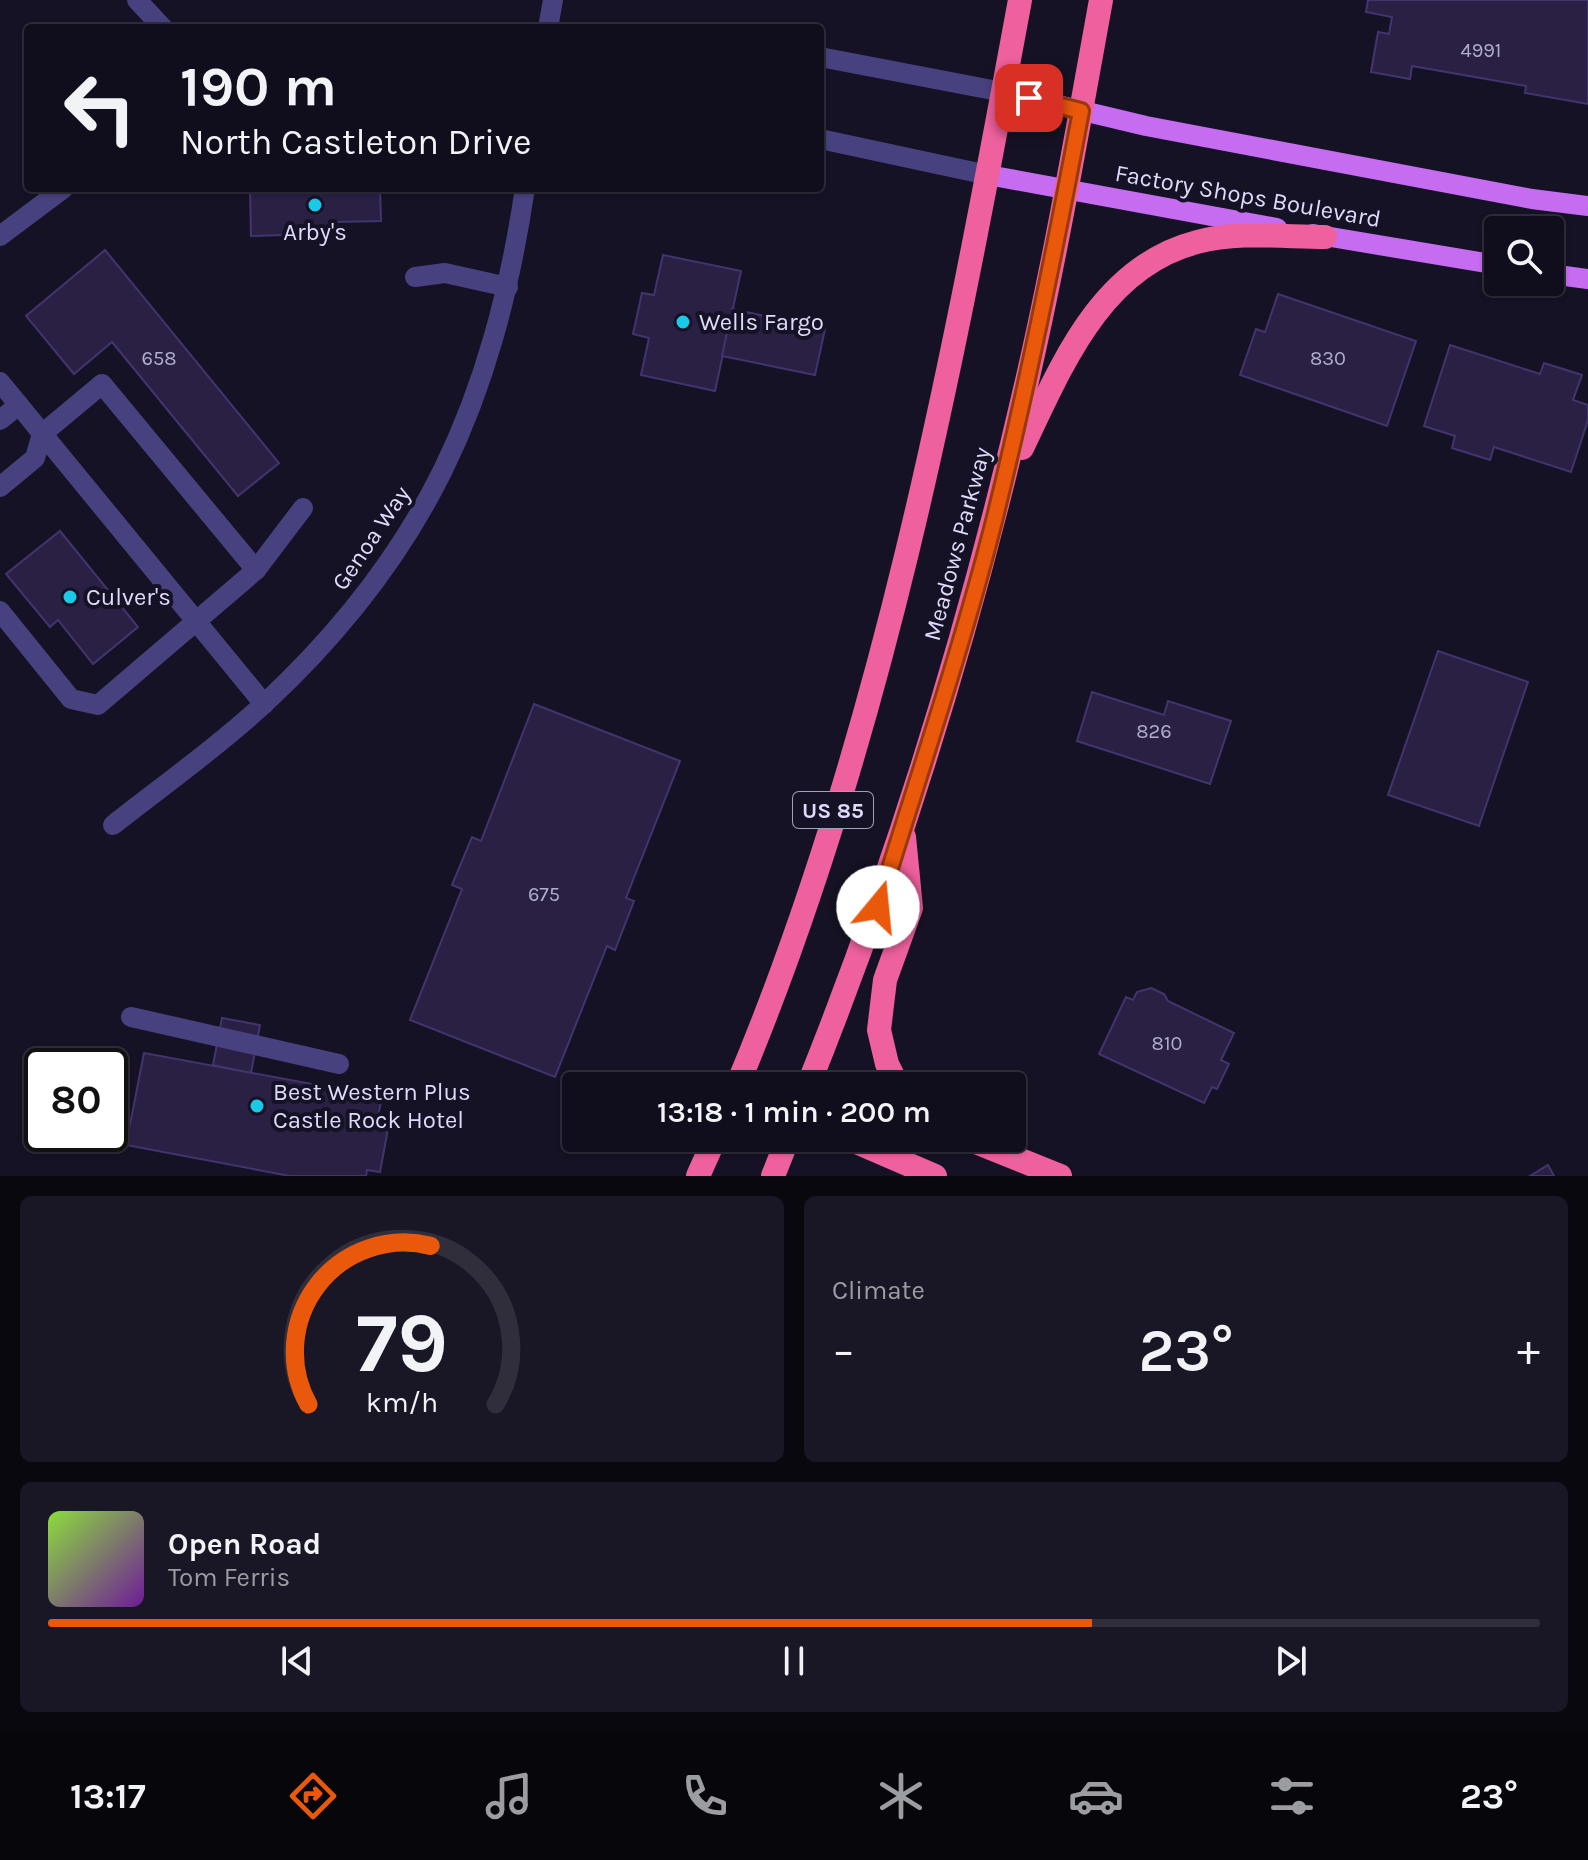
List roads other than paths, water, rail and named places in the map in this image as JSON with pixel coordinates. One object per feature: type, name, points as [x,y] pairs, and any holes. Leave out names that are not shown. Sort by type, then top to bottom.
[{"type":"highway","name":"Meadows Parkway","points":[[742,1072],[809,889],[871,688],[927,463],[988,175],[1020,0]]},
{"type":"highway","name":"Meadows Parkway","points":[[813,1072],[878,907],[943,701],[1001,489],[1067,190],[1101,0]]},
{"type":"highway","points":[[1001,489],[1070,350],[1094,315],[1126,281],[1158,258],[1198,241],[1232,237],[1325,237]]},
{"type":"highway","points":[[891,1072],[879,1030],[885,980],[911,908],[903,826]]},
{"type":"highway","points":[[698,1176],[710,1152]]},
{"type":"highway","points":[[773,1176],[782,1152]]},
{"type":"highway","points":[[879,1152],[935,1176]]},
{"type":"highway","points":[[1001,1152],[1060,1176]]},
{"type":"main road","name":"Factory Shops Boulevard","points":[[1003,92],[1081,111],[1516,196],[1588,206]]},
{"type":"main road","name":"Factory Shops Boulevard","points":[[988,175],[1484,263]]},
{"type":"main road","points":[[1564,276],[1588,279]]},
{"type":"street","points":[[137,0],[159,24]]},
{"type":"street","points":[[549,24],[553,0]]},
{"type":"street","points":[[824,58],[1003,92]]},
{"type":"street","points":[[824,140],[988,175]]},
{"type":"street","points":[[0,236],[59,192]]},
{"type":"street","name":"Genoa Way","points":[[113,825],[264,704],[343,624],[405,542],[461,435],[489,357],[508,287],[524,192]]},
{"type":"street","points":[[415,277],[445,273],[508,287]]},
{"type":"street","points":[[0,382],[264,704]]},
{"type":"street","points":[[0,487],[35,458],[42,434],[102,384],[256,570]]},
{"type":"street","points":[[0,420],[19,405]]},
{"type":"street","points":[[0,611],[71,699],[98,705],[256,570],[303,508]]},
{"type":"street","points":[[131,1017],[339,1064]]},
{"type":"place","name":"Arby's","points":[[315,205]]},
{"type":"place","name":"Wells Fargo","points":[[683,322]]},
{"type":"place","name":"Culver's","points":[[70,597]]},
{"type":"place","name":"Best Western Plus Castle Rock Hotel","points":[[257,1106]]}]
